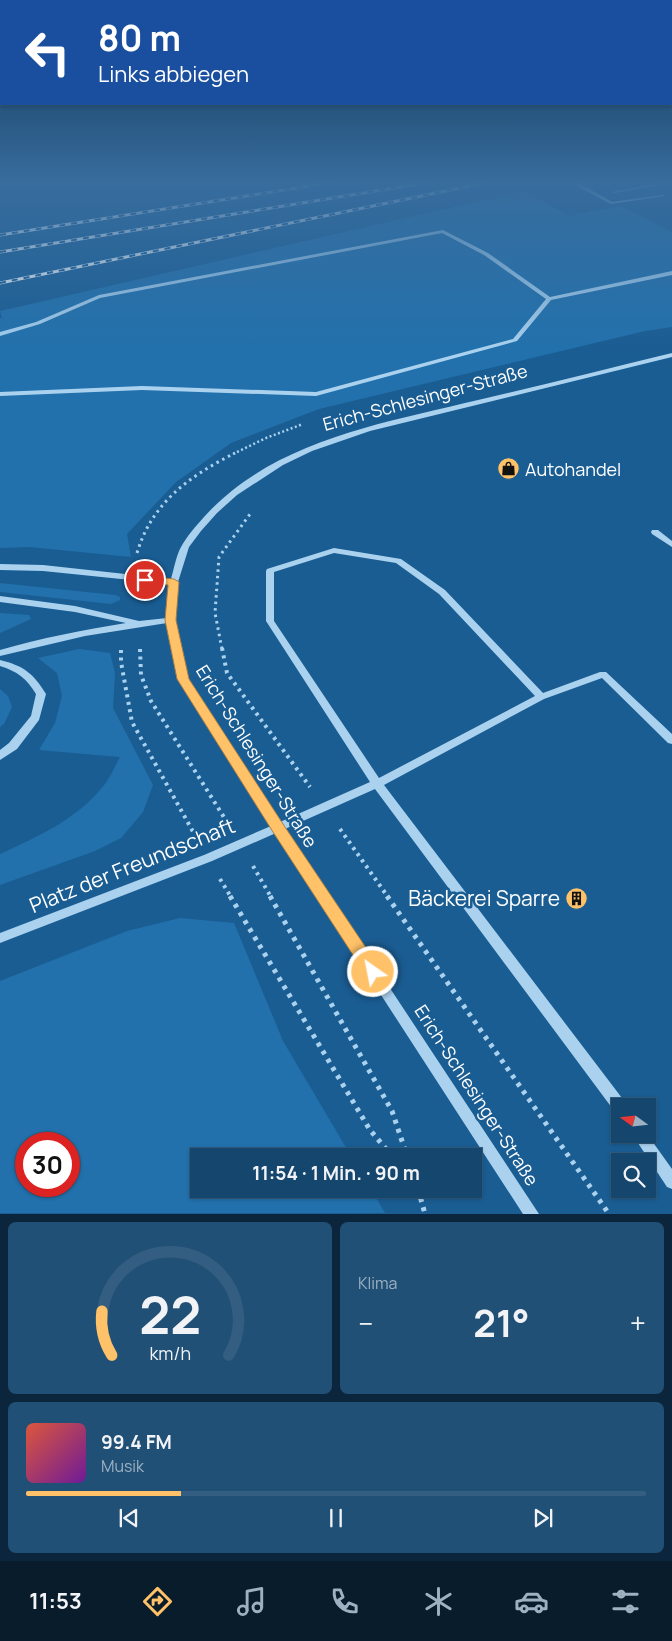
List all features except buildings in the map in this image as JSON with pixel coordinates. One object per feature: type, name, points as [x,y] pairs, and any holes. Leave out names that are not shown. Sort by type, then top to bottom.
[{"type":"street","points":[[0,334],[38,324],[99,297],[407,238]]},
{"type":"street","points":[[455,238],[486,254],[549,299]]},
{"type":"street","points":[[0,394],[142,388],[316,394],[515,340],[549,299],[672,273]]},
{"type":"street","name":"Erich-Schlesinger-Straße","points":[[532,1214],[278,828],[183,679],[171,620],[174,582],[185,547],[198,528],[214,511],[234,493],[255,479],[280,463],[309,449],[368,429],[672,355]]},
{"type":"street","points":[[655,532],[672,545]]},
{"type":"street","points":[[542,697],[442,592],[398,560],[334,550],[270,572],[270,621],[376,784],[613,1098]]},
{"type":"street","points":[[0,567],[43,568],[174,582]]},
{"type":"street","points":[[0,600],[75,609],[140,624]]},
{"type":"street","points":[[0,653],[28,645],[171,620]]},
{"type":"street","points":[[0,663],[28,674],[41,694],[36,716],[13,746],[0,756]]},
{"type":"street","name":"Platz der Freundschaft","points":[[0,938],[208,858],[278,828],[376,784],[542,697],[603,674],[672,740]]},
{"type":"street","points":[[645,1143],[672,1182]]},
{"type":"path","points":[[251,513],[220,557],[215,613],[227,673],[325,807],[609,1214]]},
{"type":"path","points":[[141,675],[151,701],[240,843],[392,1110],[404,1148]]},
{"type":"path","points":[[421,1198],[426,1214]]},
{"type":"shaded area","points":[[320,238],[672,238],[672,327],[645,331],[319,409],[231,443],[176,482],[127,534],[131,557],[29,547],[0,548],[0,318],[2,318],[0,311]]},
{"type":"shaded area","points":[[0,583],[115,595],[120,597],[120,600],[111,604],[0,592]]},
{"type":"shaded area","points":[[0,613],[29,615],[31,619],[0,633]]},
{"type":"shaded area","points":[[79,649],[110,653],[115,673],[113,708],[153,785],[143,812],[121,838],[95,851],[0,885],[0,854],[43,833],[83,807],[105,784],[120,757],[39,750],[55,723],[62,696],[57,673],[38,658]]},
{"type":"shaded area","points":[[0,689],[8,696],[12,707],[4,724],[0,727]]},
{"type":"shaded area","points":[[180,918],[234,923],[283,1041],[346,1148],[190,1148],[190,1198],[376,1198],[385,1213],[0,1213],[0,981],[127,931]]},
{"type":"railway","points":[[0,252],[88,238]]},
{"type":"railway","points":[[0,283],[220,238]]},
{"type":"place","name":"Autohandel","points":[[509,469]]},
{"type":"place","name":"Bäckerei Sparre","points":[[576,898]]},
{"type":"route","points":[[145,580],[174,582],[171,620],[183,679],[373,972]]}]
